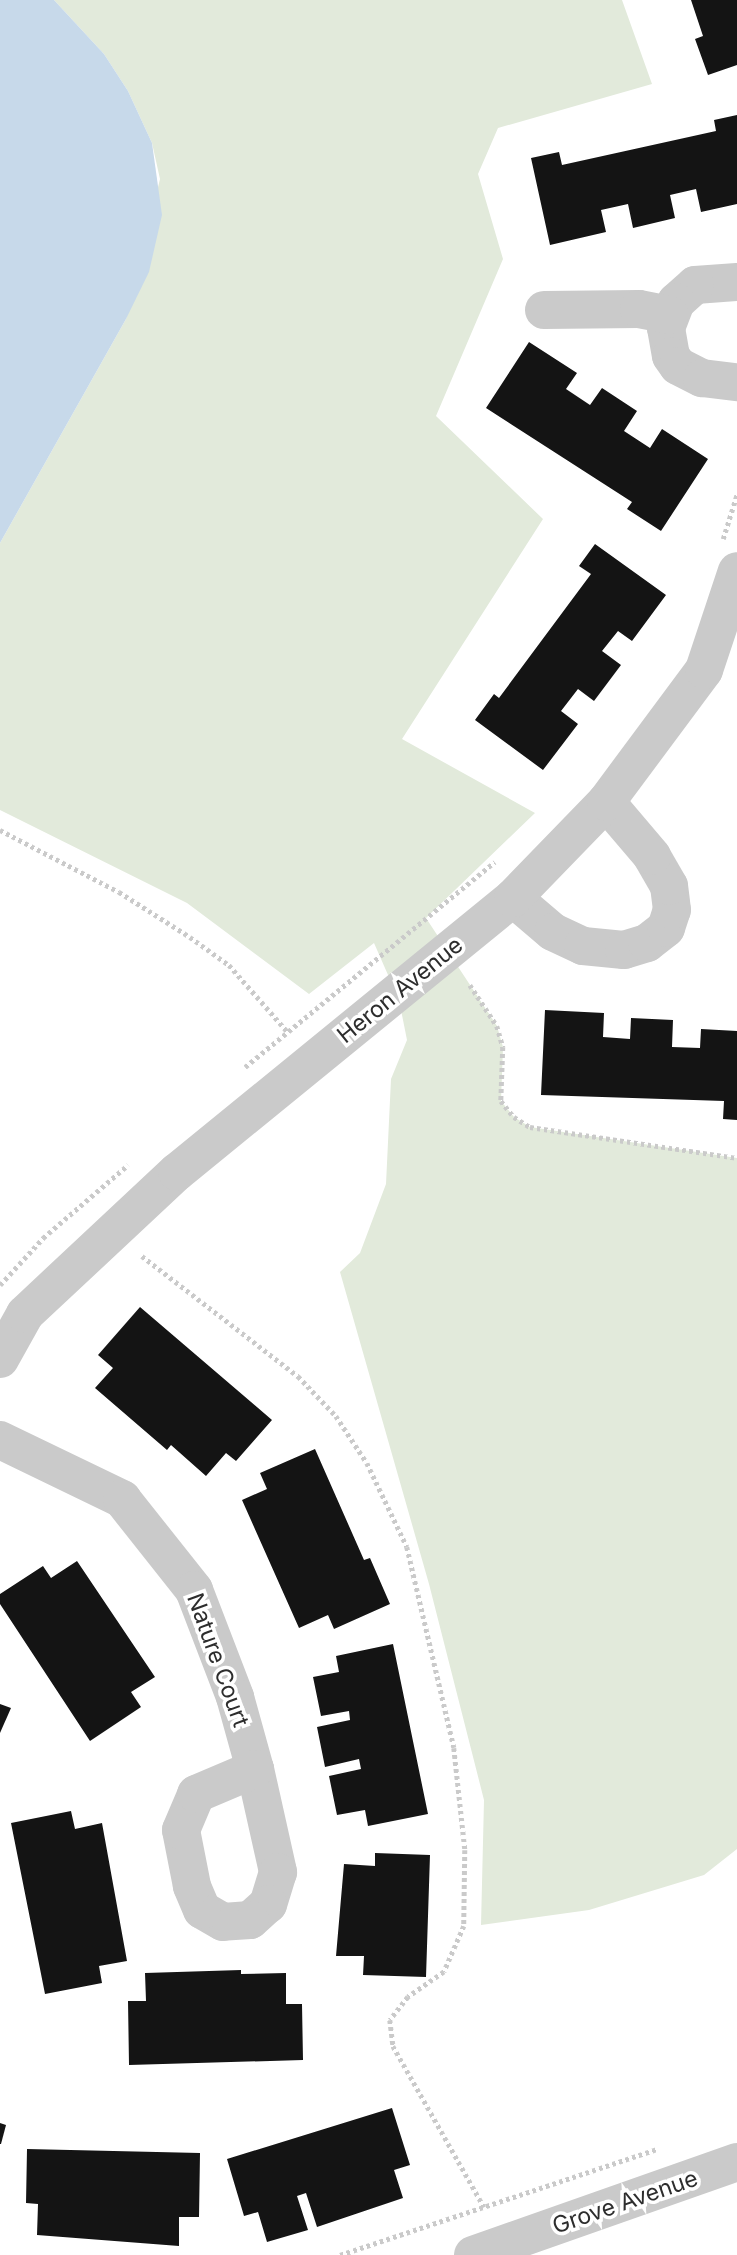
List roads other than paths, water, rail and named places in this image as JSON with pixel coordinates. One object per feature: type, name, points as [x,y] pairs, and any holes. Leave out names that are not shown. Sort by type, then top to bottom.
[{"type":"street","points":[[737,282],[695,285],[676,302],[669,315],[667,342],[678,366],[702,378],[737,382]]},
{"type":"street","points":[[544,310],[639,309],[669,315]]},
{"type":"street","name":"Heron Avenue","points":[[0,1359],[25,1314],[177,1172],[513,898],[606,802],[704,670],[729,557]]},
{"type":"street","points":[[513,898],[554,932],[583,946],[624,950],[648,943],[666,928],[672,910],[669,886],[652,856],[606,802]]},
{"type":"street","name":"Nature Court","points":[[0,1440],[122,1499],[194,1590],[235,1698],[255,1769]]},
{"type":"street","name":"Grove Avenue","points":[[472,2255],[737,2162]]},
{"type":"water","points":[[0,0],[54,0],[104,54],[128,91],[152,143],[162,215],[149,272],[126,319],[0,543]]}]
